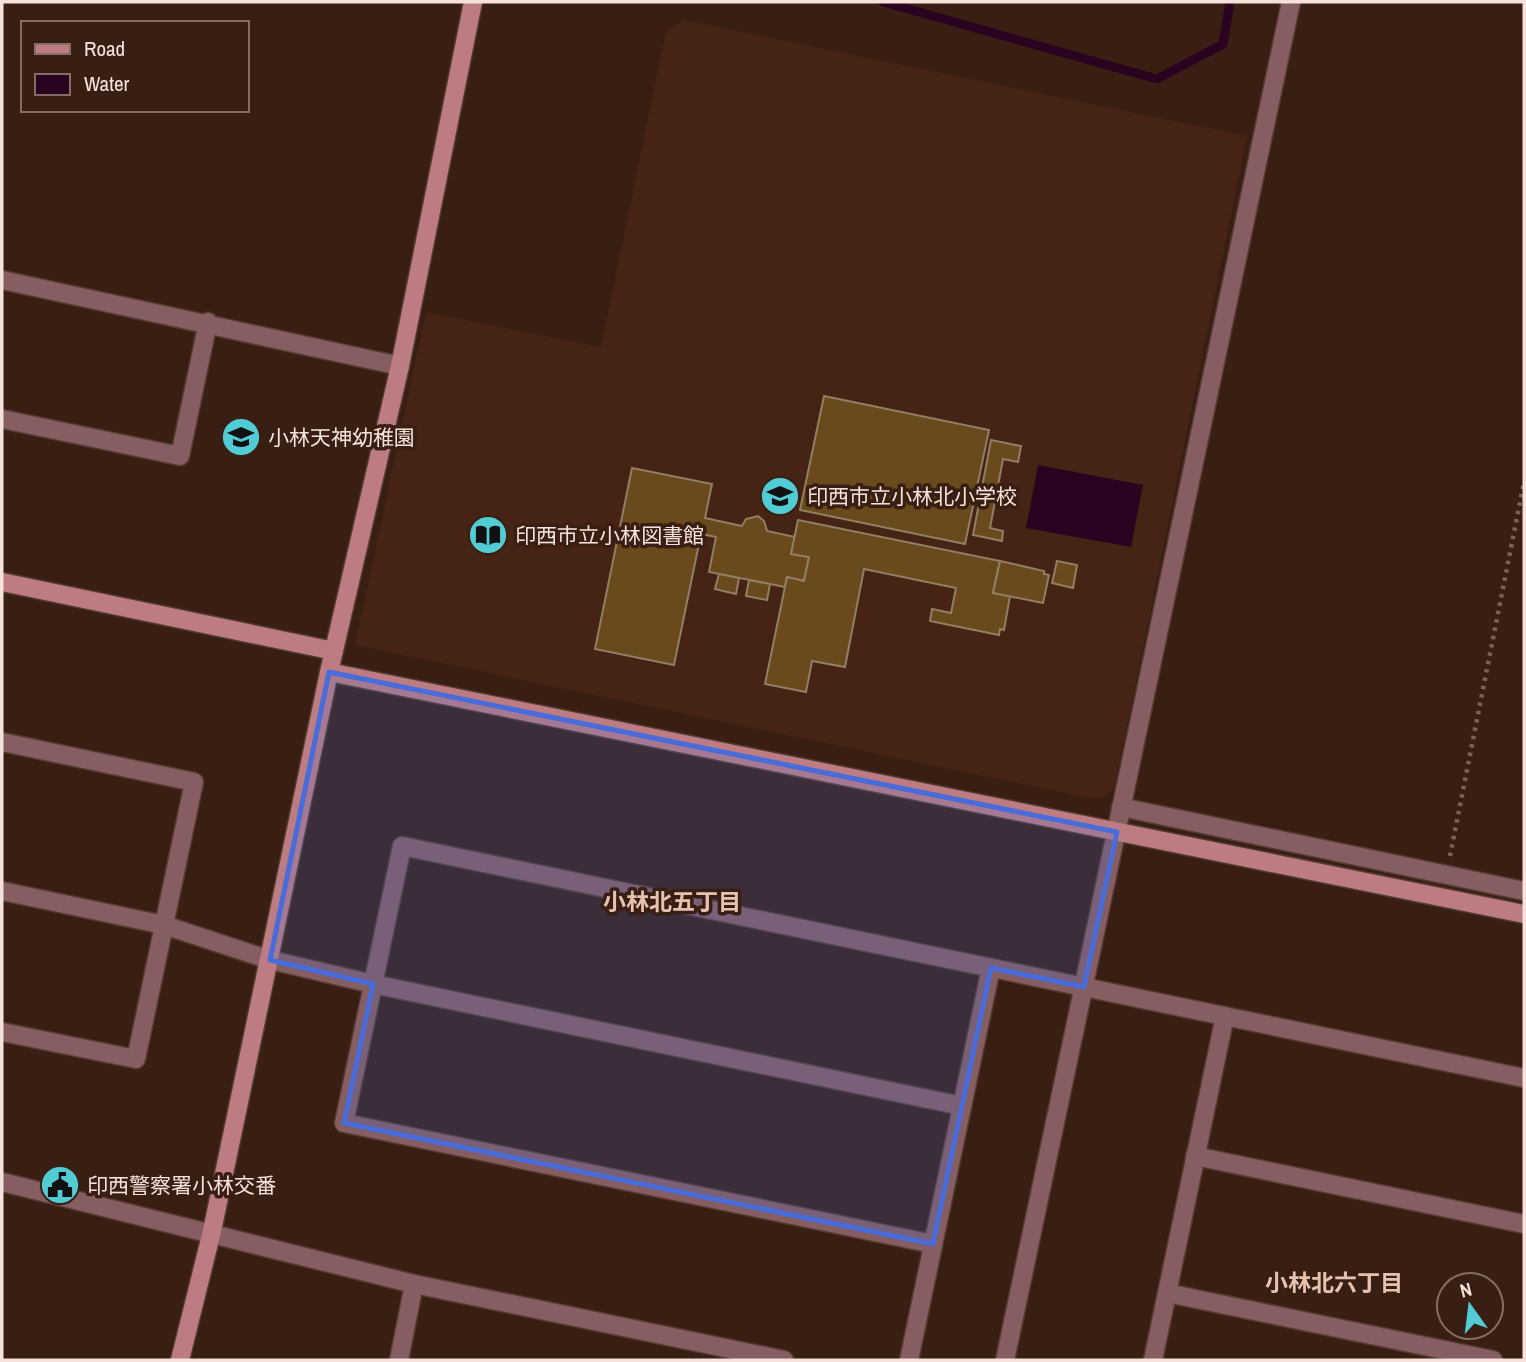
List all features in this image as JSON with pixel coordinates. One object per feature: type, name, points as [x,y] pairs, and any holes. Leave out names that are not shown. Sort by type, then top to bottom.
[{"type":"street","points":[[180,1360],[212,1231],[329,672],[400,366],[473,2]]},
{"type":"street","points":[[1005,1360],[1291,2]]},
{"type":"street","points":[[2,280],[208,322],[400,366]]},
{"type":"street","points":[[2,419],[180,456],[208,322]]},
{"type":"street","points":[[2,582],[334,651]]},
{"type":"street","points":[[329,672],[1524,914]]},
{"type":"street","points":[[2,742],[194,782],[136,1059],[2,1032]]},
{"type":"street","points":[[1121,807],[1524,891]]},
{"type":"street","points":[[933,1244],[344,1123],[402,846],[1524,1078]]},
{"type":"street","points":[[2,891],[164,925],[270,960],[373,984],[962,1106]]},
{"type":"street","points":[[909,1360],[991,968]]},
{"type":"street","points":[[1153,1360],[1225,1016]]},
{"type":"street","points":[[1195,1156],[1524,1224]]},
{"type":"street","points":[[2,1182],[212,1231],[414,1284],[784,1360]]},
{"type":"street","points":[[399,1360],[414,1284]]},
{"type":"street","points":[[1167,1293],[1493,1360]]},
{"type":"path","points":[[1446,875],[1524,482]]},
{"type":"highlighted area","points":[[329,672],[1117,832],[1084,987],[991,968],[933,1244],[344,1123],[373,984],[270,960]]},
{"type":"shaded area","name":"印西市立小林北小学校","points":[[684,20],[1247,136],[1114,789],[1104,797],[1089,798],[355,645],[426,312],[601,347],[666,31]]},
{"type":"water","points":[[1038,465],[1143,485],[1131,547],[1026,528]]},
{"type":"building","points":[[824,396],[989,430],[965,544],[800,510]]},
{"type":"building","points":[[991,440],[1021,446],[1018,462],[1003,459],[990,528],[1003,531],[1002,541],[973,535]]},
{"type":"building","points":[[632,468],[712,484],[705,518],[742,526],[746,519],[758,516],[764,521],[767,531],[795,537],[791,554],[809,557],[804,581],[787,577],[785,587],[709,572],[716,537],[701,534],[674,665],[595,649]]},
{"type":"building","points":[[798,520],[1000,561],[993,593],[1010,596],[1004,630],[1000,629],[999,635],[930,621],[932,609],[951,613],[956,588],[864,569],[845,667],[812,661],[806,692],[765,684],[787,577],[804,581],[809,557],[791,554]]},
{"type":"building","points":[[1000,561],[1044,571],[1044,574],[1049,575],[1043,603],[993,593]]},
{"type":"building","points":[[1057,561],[1077,565],[1073,588],[1052,583]]},
{"type":"building","points":[[719,574],[739,578],[736,594],[715,589]]},
{"type":"building","points":[[749,580],[770,584],[767,600],[746,596]]},
{"type":"waterway","points":[[883,2],[1157,79],[1223,44],[1230,2]]},
{"type":"place","name":"小林天神幼稚園","points":[[241,437]]},
{"type":"place","name":"印西市立小林北小学校","points":[[780,496]]},
{"type":"place","name":"印西市立小林図書館","points":[[488,535]]},
{"type":"place","name":"印西警察署小林交番","points":[[60,1185]]},
{"type":"district","name":"小林北五丁目","points":[[672,901]]},
{"type":"district","name":"小林北六丁目","points":[[1334,1282]]}]
